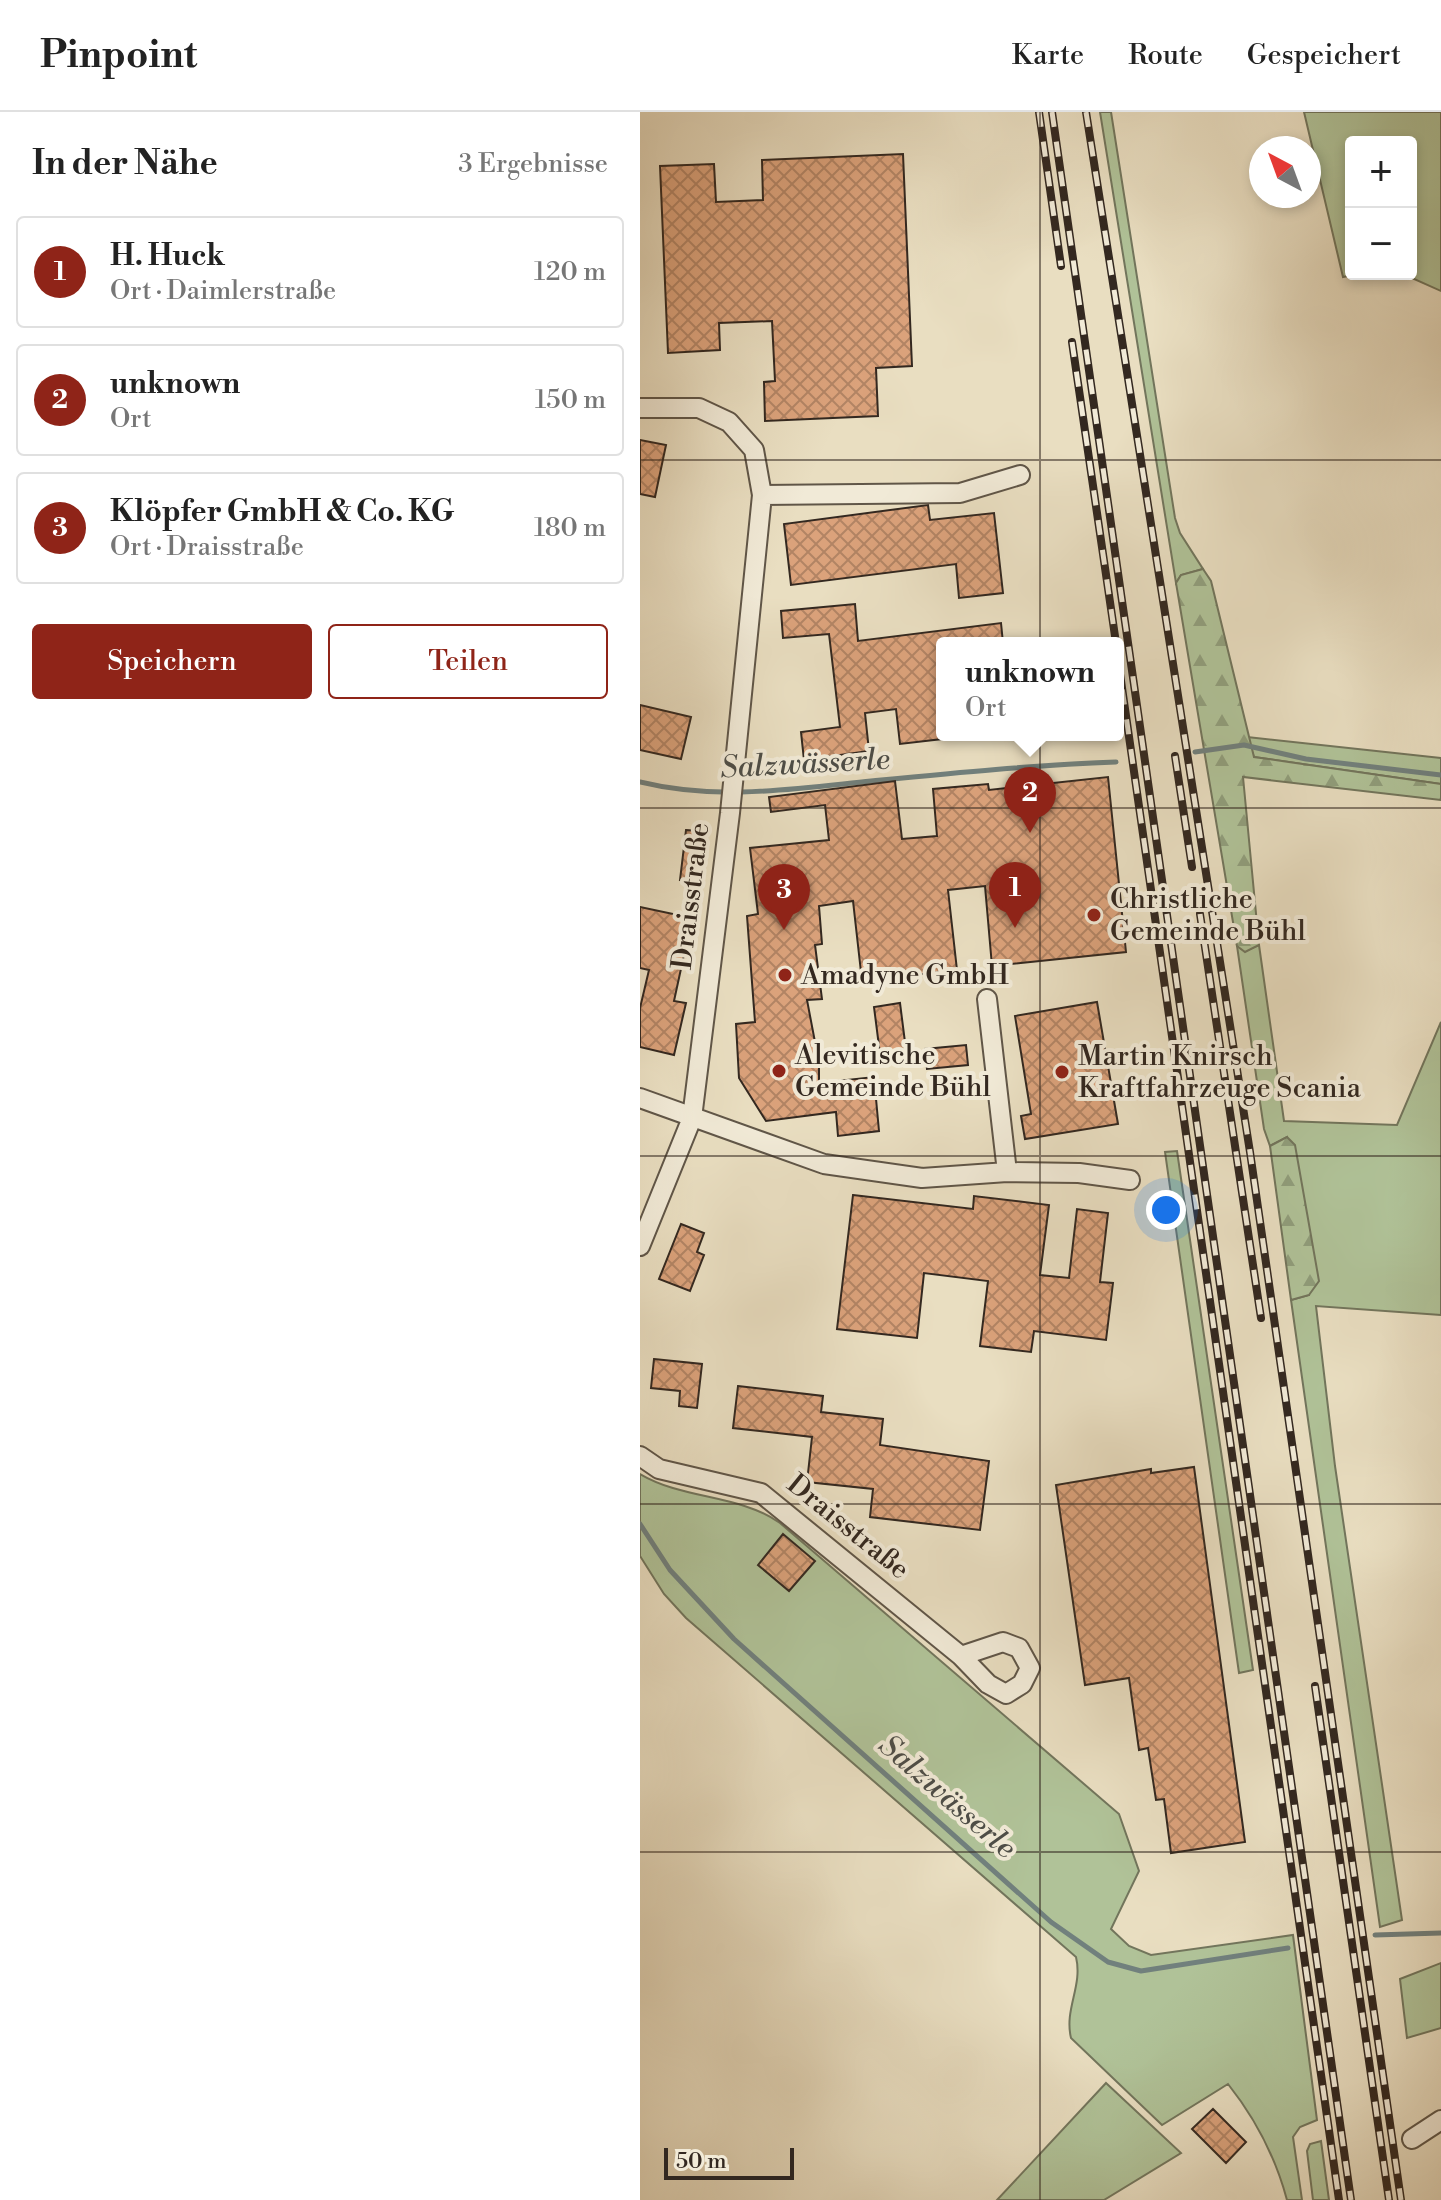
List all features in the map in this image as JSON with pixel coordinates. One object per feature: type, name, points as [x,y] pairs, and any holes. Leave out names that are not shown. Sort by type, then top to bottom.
[{"type":"street","name":"Draisstraße","points":[[640,408],[699,408],[729,422],[754,450],[762,495],[730,813],[692,1118],[640,1246]]},
{"type":"street","points":[[762,495],[960,493],[1020,475]]},
{"type":"street","points":[[987,999],[1007,1172]]},
{"type":"street","points":[[640,1098],[824,1164],[922,1178],[1007,1172],[1079,1173],[1130,1180]]},
{"type":"street","name":"Draisstraße","points":[[640,1456],[659,1469],[761,1493],[961,1656]]},
{"type":"street","points":[[1412,2139],[1441,2120]]},
{"type":"green space","points":[[1100,112],[1111,112],[1175,518],[1180,533],[1203,569],[1181,575],[1176,583]]},
{"type":"green space","points":[[1304,112],[1441,112],[1441,291],[1416,280],[1417,136],[1345,136],[1343,277],[1321,184],[1321,136],[1310,136]]},
{"type":"green space","points":[[1203,569],[1211,581],[1254,757],[1441,784],[1441,800],[1243,777],[1259,945],[1245,952],[1237,946],[1176,583],[1181,575]]},
{"type":"green space","points":[[1247,737],[1441,758],[1441,784],[1254,757]]},
{"type":"green space","points":[[1259,945],[1284,1121],[1397,1125],[1441,1022],[1441,1315],[1316,1306],[1335,1466],[1402,1920],[1380,1927],[1291,1300],[1309,1295],[1287,1137],[1270,1146],[1264,1129],[1237,946],[1245,951]]},
{"type":"green space","points":[[1287,1137],[1295,1145],[1319,1281],[1309,1295],[1291,1300],[1270,1146]]},
{"type":"green space","points":[[1177,1151],[1253,1670],[1239,1673],[1165,1152]]},
{"type":"green space","points":[[640,1474],[675,1489],[747,1507],[780,1523],[1119,1814],[1139,1871],[1111,1929],[1129,1946],[1151,1955],[1293,1935],[1317,2120],[1300,2127],[1293,2137],[1302,2200],[1287,2200],[1264,2139],[1228,2084],[1162,2125],[1071,2038],[1070,2017],[1078,1968],[1076,1957],[686,1618],[664,1594],[640,1556]]},
{"type":"green space","points":[[1441,1963],[1441,2028],[1407,2038],[1400,1979]]},
{"type":"green space","points":[[1106,2083],[1181,2153],[1104,2200],[997,2200]]},
{"type":"green space","points":[[1321,2141],[1329,2200],[1313,2200],[1307,2151],[1310,2144]]},
{"type":"building","points":[[903,154],[912,366],[876,368],[878,416],[765,421],[764,382],[775,381],[772,321],[719,323],[720,350],[668,353],[660,166],[714,164],[716,202],[763,200],[762,160]]},
{"type":"building","points":[[640,440],[666,445],[655,497],[640,494]]},
{"type":"building","points":[[928,505],[930,520],[994,513],[1003,593],[959,598],[956,564],[791,585],[784,524]]},
{"type":"building","points":[[855,604],[858,641],[1001,623],[1002,637],[936,637],[936,740],[900,744],[896,709],[865,713],[869,751],[804,760],[801,732],[840,727],[829,634],[783,638],[781,611]]},
{"type":"building","points":[[640,705],[691,717],[681,759],[640,750]]},
{"type":"building","points":[[1108,777],[1126,952],[992,966],[985,886],[948,890],[957,970],[862,981],[853,901],[819,906],[822,944],[815,945],[822,999],[807,1000],[819,1063],[819,1083],[874,1077],[879,1131],[838,1136],[836,1112],[766,1121],[739,1078],[736,1024],[755,1022],[747,916],[758,914],[750,848],[829,840],[825,805],[771,812],[769,797],[895,781],[902,839],[937,836],[933,789],[988,784],[989,790]]},
{"type":"building","points":[[686,830],[699,831],[694,881],[680,880]]},
{"type":"building","points":[[640,907],[692,918],[674,1001],[686,1003],[674,1055],[640,1047],[640,1008],[649,970],[640,968]]},
{"type":"building","points":[[1097,1002],[1118,1124],[1025,1139],[1021,1116],[1031,1114],[1015,1016]]},
{"type":"building","points":[[900,1003],[907,1058],[881,1062],[874,1007]]},
{"type":"building","points":[[966,1045],[968,1065],[927,1069],[925,1049]]},
{"type":"building","points":[[853,1195],[973,1209],[974,1196],[1049,1205],[1040,1275],[1069,1278],[1077,1209],[1108,1213],[1100,1282],[1113,1283],[1106,1340],[1034,1331],[1031,1352],[980,1346],[988,1281],[924,1273],[917,1338],[837,1329]]},
{"type":"building","points":[[681,1224],[704,1233],[697,1252],[704,1255],[690,1291],[659,1279]]},
{"type":"building","points":[[654,1359],[702,1364],[697,1408],[679,1406],[680,1391],[651,1388]]},
{"type":"building","points":[[738,1386],[823,1396],[821,1412],[883,1419],[880,1445],[989,1461],[980,1530],[870,1517],[873,1489],[807,1482],[812,1437],[733,1428]]},
{"type":"building","points":[[1194,1467],[1245,1842],[1171,1853],[1164,1799],[1156,1800],[1148,1748],[1139,1750],[1129,1678],[1085,1685],[1056,1485],[1151,1469],[1151,1473]]},
{"type":"building","points":[[783,1534],[815,1561],[789,1591],[758,1565]]},
{"type":"building","points":[[1213,2109],[1246,2142],[1226,2163],[1192,2129]]},
{"type":"waterway","name":"Salzwässerle","points":[[1195,752],[1244,745],[1306,759],[1441,775]]},
{"type":"waterway","name":"Salzwässerle","points":[[640,782],[698,791],[755,792],[1116,762]]},
{"type":"waterway","name":"Salzwässerle","points":[[640,1524],[670,1570],[734,1639],[1051,1922],[1108,1962],[1141,1971],[1288,1948]]},
{"type":"waterway","name":"Salzwässerle","points":[[1375,1935],[1441,1933]]},
{"type":"railway","points":[[1039,112],[1061,266]]},
{"type":"railway","points":[[1052,112],[1351,2200]]},
{"type":"railway","points":[[1086,112],[1250,1152],[1401,2200]]},
{"type":"railway","points":[[1072,342],[1115,637]]},
{"type":"railway","points":[[1124,702],[1339,2200]]},
{"type":"railway","points":[[1175,756],[1192,867]]},
{"type":"railway","points":[[1200,914],[1261,1318]]},
{"type":"railway","points":[[1315,1686],[1389,2200]]},
{"type":"place","name":"unknown","points":[[1030,833]]},
{"type":"place","name":"Christliche Gemeinde Bühl","points":[[1094,915]]},
{"type":"place","name":"H. Huck","points":[[1015,928]]},
{"type":"place","name":"Klöpfer GmbH & Co. KG","points":[[784,930]]},
{"type":"place","name":"Amadyne GmbH","points":[[785,975]]},
{"type":"place","name":"Alevitische Gemeinde Bühl","points":[[779,1071]]},
{"type":"place","name":"Martin Knirsch Kraftfahrzeuge Scania","points":[[1062,1072]]}]
